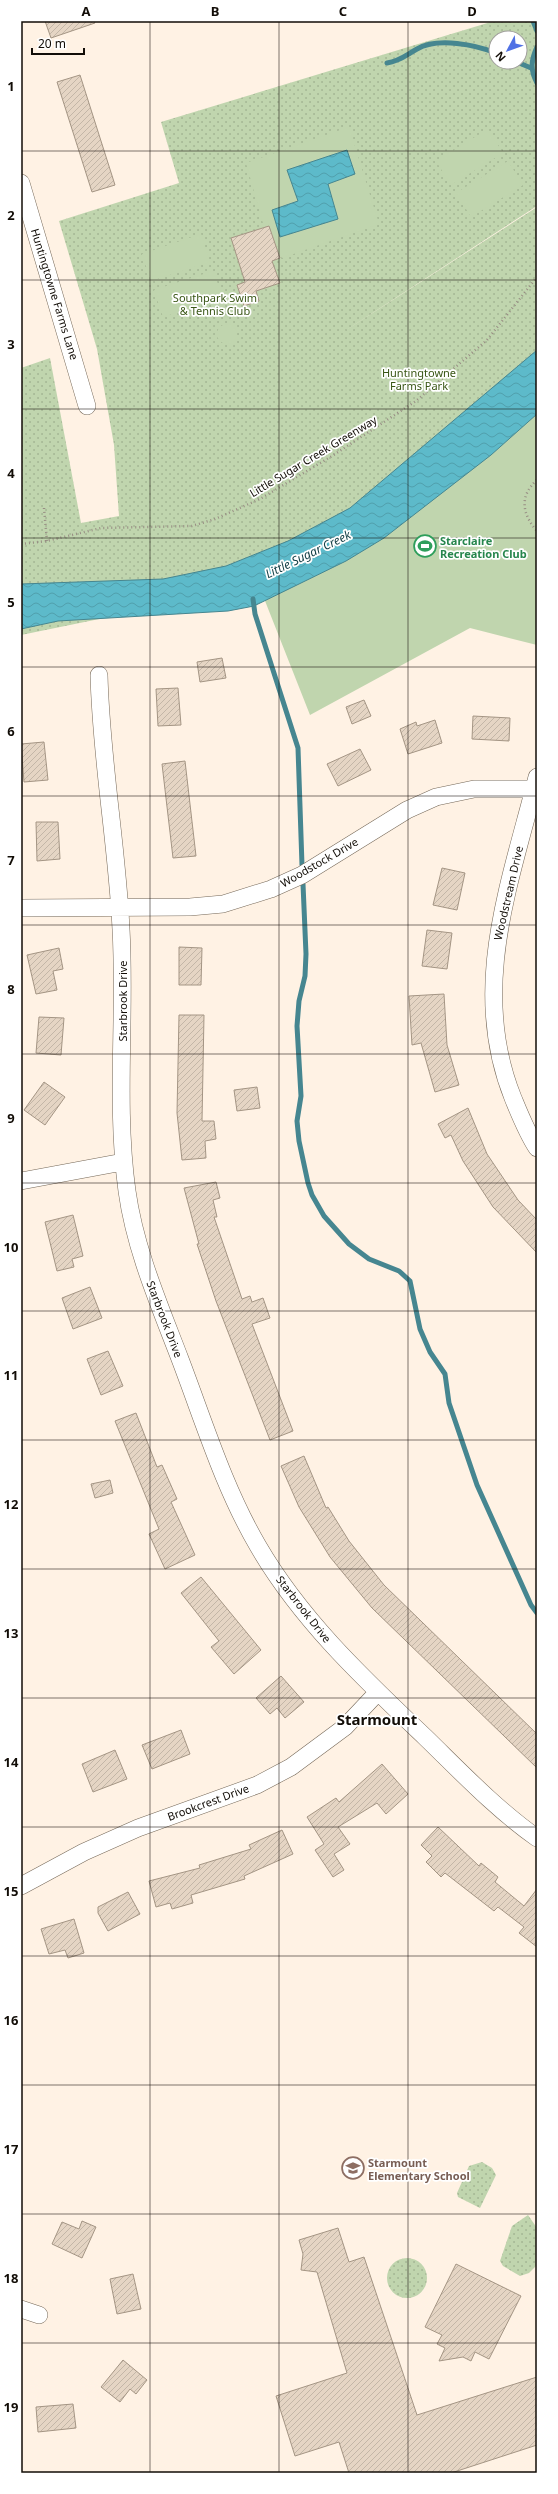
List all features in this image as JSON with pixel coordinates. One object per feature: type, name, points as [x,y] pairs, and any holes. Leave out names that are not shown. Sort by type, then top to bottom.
[{"type":"street","name":"Huntingtowne Farms Lane","points":[[21,183],[87,406]]},
{"type":"street","name":"Starbrook Drive","points":[[99,675],[102,744],[120,908],[122,1005],[120,1109],[123,1162],[133,1220],[147,1272],[233,1498],[257,1544],[288,1593],[337,1651],[378,1692],[483,1793],[537,1838]]},
{"type":"street","name":"Woodstock Drive","points":[[21,908],[190,907],[223,904],[254,895],[302,874],[407,810],[436,797],[474,788],[536,785]]},
{"type":"street","name":"Woodstream Drive","points":[[536,785],[504,904],[498,934],[492,981],[494,1013],[500,1055],[508,1086],[522,1121],[537,1148]]},
{"type":"street","points":[[21,1181],[123,1162]]},
{"type":"street","name":"Brookcrest Drive","points":[[21,1886],[84,1852],[138,1828],[257,1785],[291,1767],[345,1726],[378,1692]]},
{"type":"street","points":[[21,2309],[39,2315]]},
{"type":"path","name":"Little Sugar Creek Greenway","points":[[21,544],[47,541],[101,528],[192,526],[214,520],[260,498],[332,456],[416,401],[487,340],[537,277]]},
{"type":"path","points":[[537,480],[527,490],[524,502],[526,515],[537,531]]},
{"type":"path","points":[[44,508],[47,541]]},
{"type":"green space","points":[[494,21],[537,21],[537,206],[337,336],[537,207],[537,376],[453,457],[202,598],[21,635],[21,368],[50,358],[81,523],[119,516],[114,445],[97,349],[59,221],[179,183],[161,122]]},
{"type":"green space","points":[[349,127],[379,224],[282,258],[269,226],[264,227],[246,163]]},
{"type":"green space","points":[[488,129],[503,153],[451,185],[436,161]]},
{"type":"green space","points":[[508,161],[523,185],[471,217],[456,193]]},
{"type":"green space","points":[[201,234],[210,262],[151,281],[142,254]]},
{"type":"green space","points":[[213,271],[223,298],[163,317],[154,290]]},
{"type":"green space","points":[[227,324],[234,327],[237,334],[234,341],[227,344],[220,341],[217,334],[220,327]]},
{"type":"green space","name":"Starclaire Recreation Club","points":[[537,376],[537,645],[470,628],[310,715],[254,573],[372,518]]},
{"type":"green space","points":[[482,2162],[492,2168],[496,2175],[480,2208],[458,2197],[457,2193],[469,2166]]},
{"type":"green space","points":[[528,2215],[537,2228],[537,2265],[529,2273],[520,2276],[503,2266],[500,2261],[512,2226]]},
{"type":"green space","points":[[411,2258],[418,2261],[424,2267],[427,2278],[426,2286],[418,2295],[411,2298],[403,2298],[396,2295],[388,2286],[387,2274],[390,2267],[399,2259]]},
{"type":"water","points":[[347,150],[355,174],[328,184],[338,219],[280,237],[272,210],[298,201],[287,170]]},
{"type":"water","name":"Little Sugar Creek","points":[[537,350],[537,414],[491,455],[384,538],[346,561],[254,606],[228,611],[58,621],[21,629],[21,584],[163,579],[226,566],[288,541],[350,508]]},
{"type":"building","points":[[45,21],[94,21],[95,23],[51,38]]},
{"type":"building","points":[[80,75],[115,185],[92,192],[57,82]]},
{"type":"building","points":[[269,226],[280,258],[272,261],[280,283],[256,291],[259,301],[244,306],[237,285],[245,282],[231,238]]},
{"type":"building","points":[[222,658],[226,678],[200,682],[197,662]]},
{"type":"building","points":[[178,688],[181,725],[158,726],[156,689]]},
{"type":"building","points":[[364,700],[371,716],[352,724],[346,707]]},
{"type":"building","points":[[473,716],[510,718],[509,741],[472,739]]},
{"type":"building","points":[[435,720],[442,743],[408,754],[400,729],[416,722],[417,726]]},
{"type":"building","points":[[44,742],[48,780],[24,782],[21,744]]},
{"type":"building","points":[[360,749],[371,770],[338,786],[327,764]]},
{"type":"building","points":[[185,761],[196,856],[173,858],[162,764]]},
{"type":"building","points":[[36,822],[58,822],[60,859],[37,861]]},
{"type":"building","points":[[442,868],[465,873],[457,910],[433,905]]},
{"type":"building","points":[[427,930],[452,933],[447,969],[422,966]]},
{"type":"building","points":[[179,947],[202,948],[201,985],[179,985]]},
{"type":"building","points":[[59,948],[63,969],[53,971],[57,990],[36,994],[27,955]]},
{"type":"building","points":[[444,994],[447,1045],[459,1085],[435,1092],[421,1043],[412,1045],[409,996]]},
{"type":"building","points":[[179,1015],[204,1015],[202,1121],[214,1121],[216,1139],[205,1141],[206,1158],[182,1160],[177,1113]]},
{"type":"building","points":[[39,1017],[64,1018],[61,1055],[36,1053]]},
{"type":"building","points":[[44,1082],[65,1097],[45,1125],[24,1110]]},
{"type":"building","points":[[257,1087],[260,1108],[237,1111],[234,1090]]},
{"type":"building","points":[[468,1108],[487,1154],[518,1200],[537,1220],[537,1253],[493,1207],[463,1161],[451,1135],[445,1138],[438,1124]]},
{"type":"building","points":[[216,1182],[220,1198],[213,1200],[217,1217],[214,1217],[242,1299],[250,1296],[252,1302],[263,1298],[270,1318],[252,1324],[293,1431],[270,1440],[216,1301],[197,1244],[199,1244],[184,1188]]},
{"type":"building","points":[[73,1215],[83,1256],[72,1259],[74,1267],[57,1271],[45,1222]]},
{"type":"building","points":[[90,1287],[102,1318],[73,1329],[62,1298]]},
{"type":"building","points":[[108,1351],[123,1386],[101,1395],[87,1359]]},
{"type":"building","points":[[136,1413],[157,1467],[162,1465],[177,1499],[171,1502],[195,1555],[165,1569],[149,1534],[159,1529],[115,1421]]},
{"type":"building","points":[[304,1456],[326,1508],[328,1507],[349,1541],[384,1585],[537,1734],[537,1768],[372,1608],[330,1557],[299,1507],[281,1466]]},
{"type":"building","points":[[110,1480],[113,1493],[95,1498],[91,1484]]},
{"type":"building","points":[[201,1577],[261,1650],[234,1674],[211,1647],[219,1641],[181,1593]]},
{"type":"building","points":[[281,1676],[304,1702],[285,1718],[277,1708],[270,1714],[256,1698]]},
{"type":"building","points":[[181,1730],[190,1754],[152,1769],[142,1745]]},
{"type":"building","points":[[115,1750],[127,1779],[93,1792],[82,1764]]},
{"type":"building","points":[[382,1764],[408,1794],[386,1814],[377,1803],[338,1827],[350,1844],[334,1854],[344,1870],[333,1877],[315,1850],[324,1844],[307,1817],[336,1798],[339,1802]]},
{"type":"building","points":[[438,1827],[479,1866],[481,1863],[498,1877],[495,1882],[524,1906],[537,1889],[537,1947],[519,1933],[524,1927],[498,1907],[494,1911],[445,1873],[441,1877],[426,1862],[432,1856],[421,1845]]},
{"type":"building","points":[[282,1830],[293,1854],[244,1876],[245,1879],[191,1895],[193,1903],[172,1909],[170,1903],[156,1907],[149,1881],[200,1868],[199,1865],[251,1849],[249,1845]]},
{"type":"building","points":[[128,1892],[140,1914],[108,1931],[98,1913],[98,1907]]},
{"type":"building","points":[[74,1919],[84,1953],[68,1958],[65,1950],[49,1954],[41,1929]]},
{"type":"building","points":[[82,2221],[96,2227],[82,2258],[52,2244],[62,2222],[79,2229]]},
{"type":"building","points":[[338,2228],[349,2262],[364,2257],[417,2415],[537,2377],[537,2445],[451,2473],[349,2473],[339,2442],[295,2456],[276,2396],[347,2373],[317,2272],[301,2270],[303,2254],[299,2240]]},
{"type":"building","points":[[456,2264],[521,2296],[489,2359],[475,2352],[471,2361],[463,2357],[439,2361],[445,2348],[437,2344],[442,2335],[425,2327]]},
{"type":"building","points":[[133,2274],[141,2309],[117,2314],[110,2279]]},
{"type":"building","points":[[123,2360],[147,2380],[136,2394],[130,2389],[120,2402],[101,2387]]},
{"type":"building","points":[[73,2404],[76,2428],[38,2432],[36,2407]]},
{"type":"waterway","points":[[533,21],[537,31]]},
{"type":"waterway","points":[[387,63],[399,59],[426,45],[435,43],[468,45],[488,50]]},
{"type":"waterway","points":[[537,47],[533,56],[532,65],[533,74],[537,83]]},
{"type":"waterway","points":[[253,599],[255,614],[298,748],[302,865]]},
{"type":"waterway","points":[[303,884],[306,954],[305,976],[299,1001],[297,1026],[301,1096],[297,1121],[299,1141],[308,1183],[312,1195],[324,1216],[349,1244],[369,1259],[399,1271],[410,1281],[420,1329],[430,1352],[445,1374],[449,1403],[477,1485],[531,1605],[537,1613]]},
{"type":"place","name":"Starclaire Recreation Club","points":[[425,546]]},
{"type":"place","name":"Starmount Elementary School","points":[[353,2168]]},
{"type":"district","name":"Starmount","points":[[377,1719]]},
{"type":"park label","name":"Southpark Swim & Tennis Club","points":[[215,303]]},
{"type":"park label","name":"Huntingtowne Farms Park","points":[[419,378]]}]
